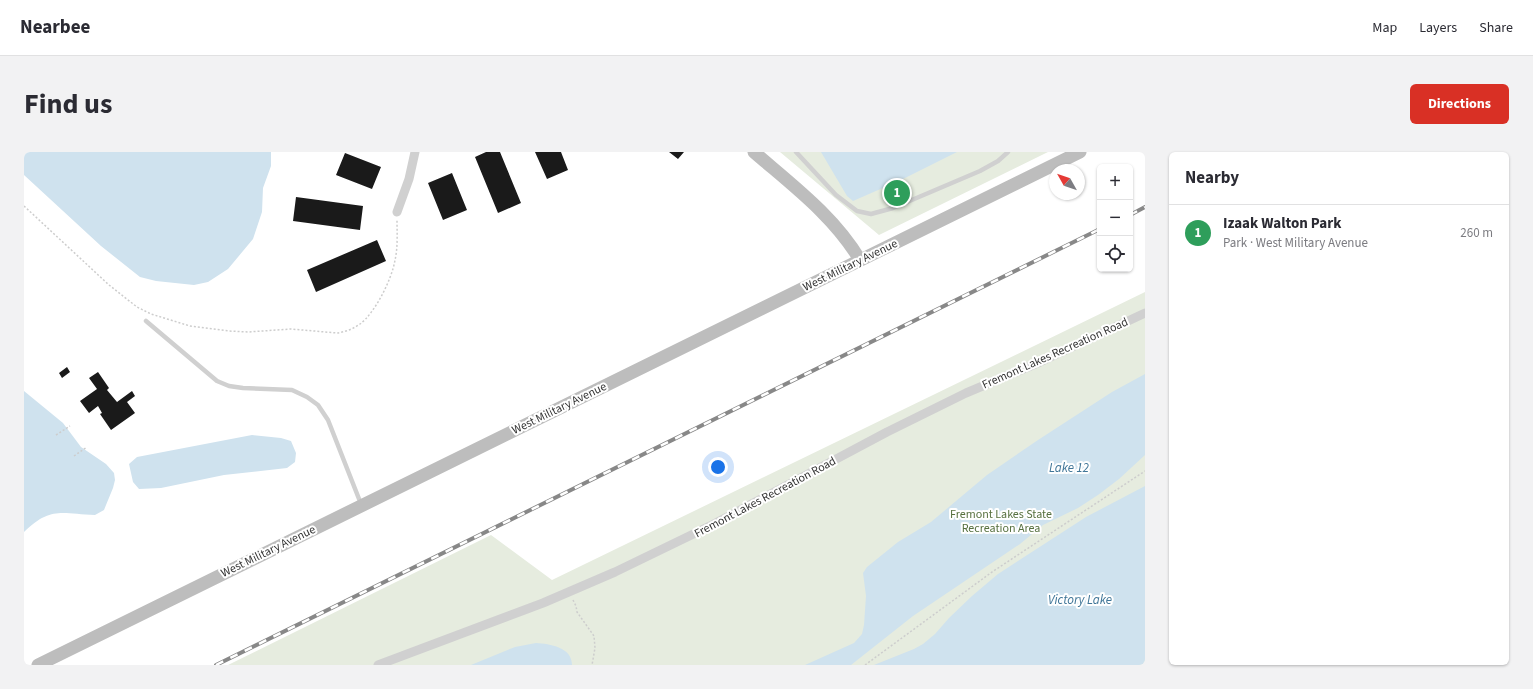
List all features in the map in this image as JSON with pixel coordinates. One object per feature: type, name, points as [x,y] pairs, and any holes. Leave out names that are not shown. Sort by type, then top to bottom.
[{"type":"street","points":[[397,212],[409,179],[415,152]]},
{"type":"street","points":[[754,152],[829,219],[860,260]]},
{"type":"street","name":"West Military Avenue","points":[[38,665],[1080,152]]},
{"type":"street","name":"Fremont Lakes Recreation Road","points":[[378,665],[506,617],[615,572],[683,540],[880,436],[966,393],[1040,362],[1145,313]]},
{"type":"lane","points":[[796,152],[836,195],[857,211],[871,214],[893,208],[980,171],[998,161],[1008,152]]},
{"type":"lane","points":[[146,321],[222,384],[243,388],[292,390],[307,397],[318,405],[328,420],[361,506]]},
{"type":"path","points":[[24,206],[109,285],[137,307],[151,314],[190,326],[248,332],[291,330],[330,333],[344,332],[359,325],[371,313],[389,280],[395,261],[397,212]]},
{"type":"path","points":[[56,435],[70,426]]},
{"type":"path","points":[[74,456],[88,447]]},
{"type":"path","points":[[865,665],[992,572],[1145,471]]},
{"type":"path","points":[[569,592],[576,606],[577,612],[594,636],[595,648],[592,665]]},
{"type":"green space","points":[[780,152],[1048,152],[879,235]]},
{"type":"green space","name":"Fremont Lakes State Recreation Area","points":[[1145,292],[1145,665],[228,665],[491,535],[552,580]]},
{"type":"water","points":[[24,152],[271,152],[271,166],[263,188],[262,212],[253,239],[228,269],[208,282],[194,285],[156,281],[140,277],[101,246],[24,175]]},
{"type":"water","points":[[821,152],[957,152],[901,180],[853,201],[847,196]]},
{"type":"water","name":"Lake 12","points":[[1145,374],[1145,455],[1119,479],[1078,508],[1043,525],[1020,544],[913,616],[851,665],[805,665],[854,643],[862,634],[866,596],[863,573],[867,567],[898,542],[931,522],[987,475],[1112,392]]},
{"type":"water","points":[[24,391],[63,423],[81,447],[106,464],[114,473],[115,480],[113,488],[104,510],[95,515],[57,513],[49,515],[33,524],[24,532]]},
{"type":"water","points":[[252,435],[281,438],[291,441],[296,453],[295,462],[287,468],[224,475],[161,488],[139,489],[133,482],[129,464],[137,457]]},
{"type":"water","name":"Victory Lake","points":[[1145,486],[1145,665],[874,665],[923,644],[935,634],[972,596],[998,574],[1086,517]]},
{"type":"water","points":[[536,643],[548,644],[564,650],[571,659],[572,665],[471,665],[515,647]]},
{"type":"building","points":[[486,152],[500,152],[521,203],[498,213],[475,157]]},
{"type":"building","points":[[535,152],[561,152],[568,170],[547,179]]},
{"type":"building","points":[[669,152],[684,152],[678,159]]},
{"type":"building","points":[[345,153],[381,167],[372,189],[336,175]]},
{"type":"building","points":[[452,173],[467,210],[443,220],[428,183]]},
{"type":"building","points":[[296,197],[363,206],[360,230],[293,221]]},
{"type":"building","points":[[377,240],[386,261],[316,292],[307,270]]},
{"type":"building","points":[[67,367],[70,372],[62,378],[59,373]]},
{"type":"building","points":[[98,372],[109,388],[107,390],[117,402],[132,391],[135,396],[127,402],[135,413],[111,430],[100,414],[102,413],[98,406],[89,413],[80,401],[97,389],[89,378]]},
{"type":"railway","points":[[1133,213],[1145,207]]},
{"type":"railway","points":[[216,665],[1097,230]]},
{"type":"place","name":"Izaak Walton Park","points":[[897,193]]}]
